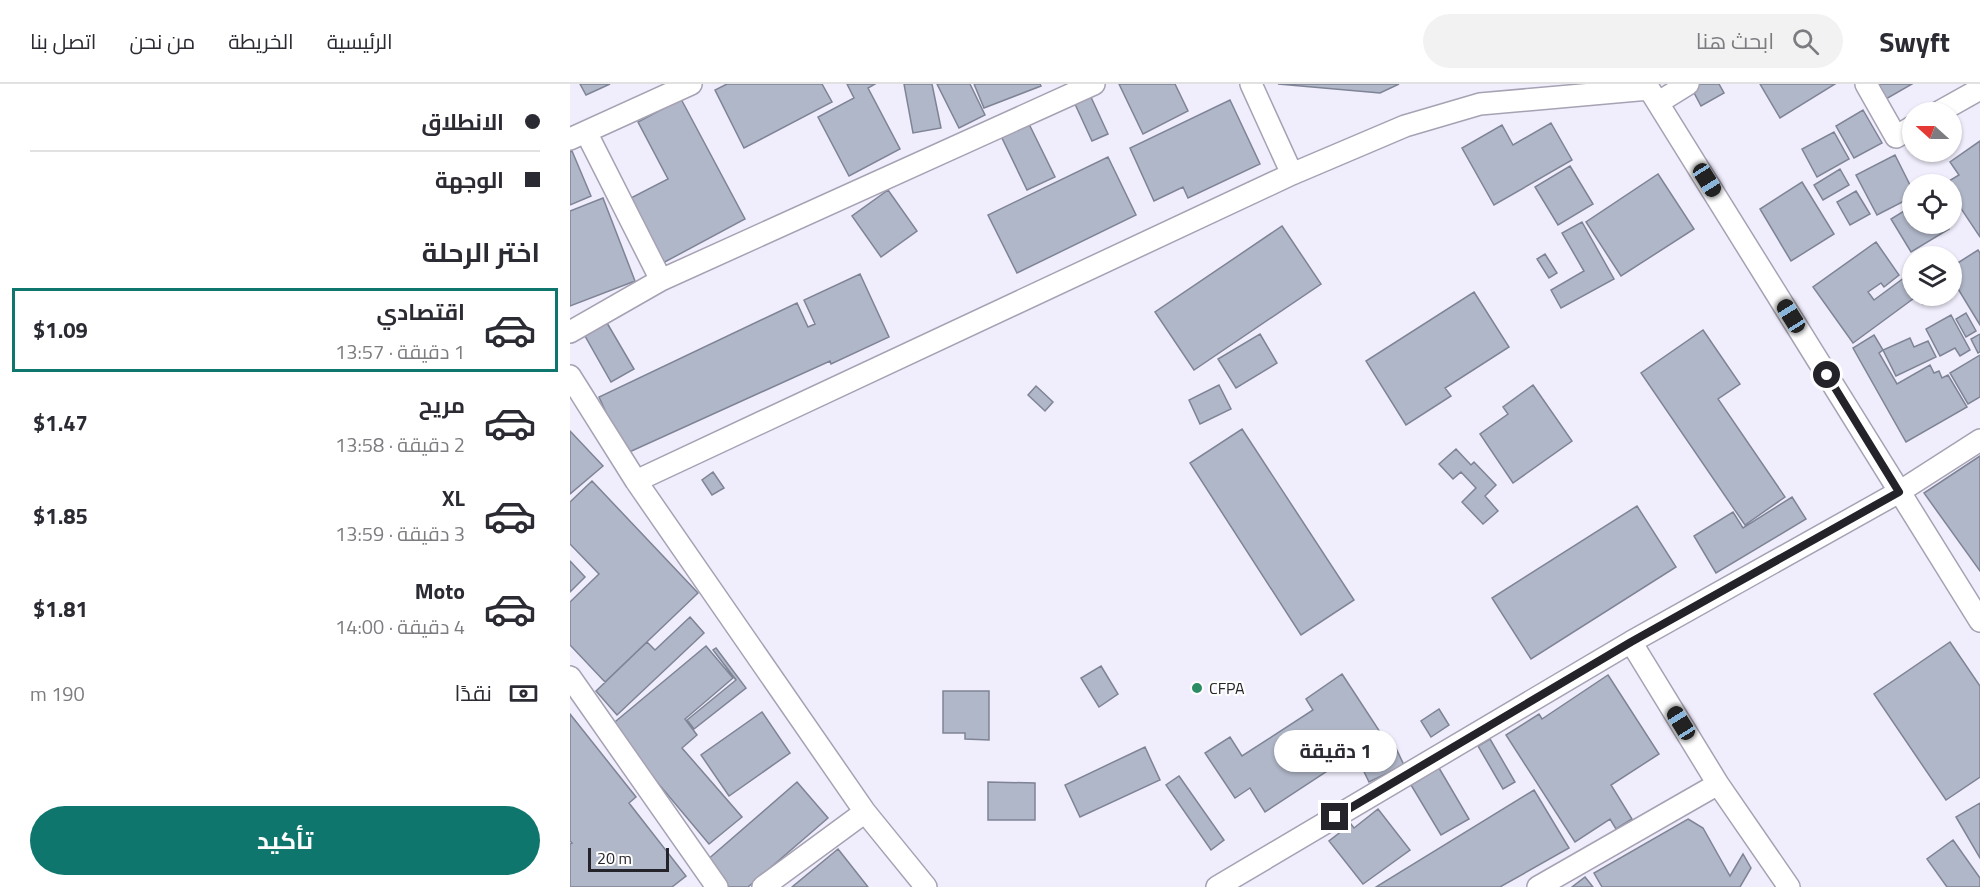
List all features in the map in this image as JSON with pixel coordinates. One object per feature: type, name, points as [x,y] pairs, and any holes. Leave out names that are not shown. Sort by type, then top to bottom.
[{"type":"street","points":[[661,280],[578,135],[691,84]]},
{"type":"street","points":[[570,332],[661,280],[1094,84]]},
{"type":"street","points":[[1251,84],[1292,174]]},
{"type":"street","points":[[636,481],[1292,174],[1405,126],[1480,104],[1651,92],[1688,84]]},
{"type":"street","points":[[1866,84],[1896,137],[1902,134]]},
{"type":"street","points":[[1957,102],[1980,89]]},
{"type":"street","points":[[1651,92],[1980,621]]},
{"type":"street","points":[[570,376],[636,481],[866,812],[926,887]]},
{"type":"street","points":[[1217,887],[1631,642],[1899,492],[1980,440]]},
{"type":"street","points":[[1631,642],[1718,784],[1789,887]]},
{"type":"street","points":[[570,677],[717,887]]},
{"type":"street","points":[[1538,887],[1718,784]]},
{"type":"street","points":[[763,887],[866,812]]},
{"type":"building","points":[[580,84],[610,84],[586,95]]},
{"type":"building","points":[[727,84],[822,84],[832,102],[744,148],[715,90]]},
{"type":"building","points":[[847,84],[875,84],[868,88],[900,149],[849,176],[818,117],[854,98]]},
{"type":"building","points":[[904,84],[932,84],[941,128],[913,133]]},
{"type":"building","points":[[937,84],[970,84],[985,115],[959,128]]},
{"type":"building","points":[[974,84],[1040,84],[1041,86],[984,108]]},
{"type":"building","points":[[1119,84],[1175,84],[1188,111],[1143,134]]},
{"type":"building","points":[[1278,84],[1399,84],[1380,93]]},
{"type":"building","points":[[1696,84],[1719,84],[1724,93],[1701,106],[1691,87]]},
{"type":"building","points":[[1760,84],[1835,84],[1780,118]]},
{"type":"building","points":[[1877,84],[1912,84],[1886,99]]},
{"type":"building","points":[[1090,95],[1108,134],[1092,141],[1074,102]]},
{"type":"building","points":[[681,99],[745,219],[661,264],[627,200],[668,179],[638,122]]},
{"type":"building","points":[[1230,100],[1260,164],[1188,198],[1183,187],[1154,201],[1130,148]]},
{"type":"building","points":[[1863,110],[1882,143],[1854,158],[1836,126]]},
{"type":"building","points":[[1028,122],[1055,177],[1027,190],[1001,136]]},
{"type":"building","points":[[1551,123],[1572,160],[1494,205],[1462,148],[1502,125],[1513,145]]},
{"type":"building","points":[[1834,132],[1849,159],[1817,177],[1802,149]]},
{"type":"building","points":[[1980,141],[1980,237],[1962,210],[1962,174],[1958,174],[1950,162],[1962,162],[1962,154]]},
{"type":"building","points":[[572,151],[591,196],[570,205],[570,152]]},
{"type":"building","points":[[1895,155],[1904,174],[1902,174],[1902,202],[1877,215],[1856,175]]},
{"type":"building","points":[[1108,157],[1136,215],[1017,273],[988,215]]},
{"type":"building","points":[[1570,166],[1593,204],[1558,225],[1535,187]]},
{"type":"building","points":[[1840,169],[1849,185],[1823,200],[1814,185]]},
{"type":"building","points":[[1658,174],[1694,229],[1621,276],[1586,222]]},
{"type":"building","points":[[1802,182],[1834,234],[1791,261],[1760,209]]},
{"type":"building","points":[[888,190],[917,231],[881,257],[852,216]]},
{"type":"building","points":[[1856,191],[1870,214],[1850,225],[1837,202]]},
{"type":"building","points":[[603,198],[635,281],[570,306],[570,211]]},
{"type":"building","points":[[1902,212],[1902,234],[1941,234],[1921,246],[1907,246],[1891,219]]},
{"type":"building","points":[[1582,222],[1614,279],[1561,308],[1551,290],[1584,271],[1562,233]]},
{"type":"building","points":[[1282,226],[1321,284],[1194,370],[1155,312]]},
{"type":"building","points":[[1876,242],[1899,275],[1884,287],[1881,283],[1868,292],[1874,300],[1902,279],[1903,306],[1853,343],[1813,287]]},
{"type":"building","points":[[1978,250],[1980,253],[1980,325],[1962,295],[1962,260]]},
{"type":"building","points":[[1545,254],[1557,273],[1549,278],[1537,259]]},
{"type":"building","points":[[860,274],[889,337],[831,364],[830,361],[625,454],[599,397],[797,303],[808,327],[815,324],[804,300]]},
{"type":"building","points":[[1474,292],[1509,347],[1445,388],[1451,396],[1406,425],[1366,361]]},
{"type":"building","points":[[1966,313],[1976,331],[1966,337],[1956,319]]},
{"type":"building","points":[[1951,315],[1970,350],[1960,356],[1955,348],[1940,356],[1926,329]]},
{"type":"building","points":[[607,323],[634,369],[611,382],[585,336]]},
{"type":"building","points":[[1703,330],[1740,384],[1718,399],[1785,497],[1745,525],[1641,373]]},
{"type":"building","points":[[1260,334],[1277,363],[1236,388],[1218,359]]},
{"type":"building","points":[[1980,334],[1980,352],[1978,353],[1971,339]]},
{"type":"building","points":[[1874,335],[1883,350],[1879,353],[1897,384],[1930,365],[1934,373],[1939,371],[1942,378],[1948,375],[1967,407],[1906,442],[1853,348]]},
{"type":"building","points":[[1910,338],[1914,347],[1928,341],[1936,357],[1896,376],[1883,350]]},
{"type":"building","points":[[1980,355],[1980,397],[1968,404],[1950,373]]},
{"type":"building","points":[[1219,385],[1231,409],[1200,424],[1189,400]]},
{"type":"building","points":[[1533,385],[1572,441],[1513,483],[1480,434],[1508,414],[1503,407]]},
{"type":"building","points":[[1036,386],[1053,402],[1045,411],[1028,395]]},
{"type":"building","points":[[1242,429],[1354,600],[1301,635],[1190,463]]},
{"type":"building","points":[[570,431],[603,466],[570,494]]},
{"type":"building","points":[[1456,449],[1471,465],[1474,462],[1496,485],[1485,496],[1498,511],[1483,524],[1462,502],[1476,488],[1461,472],[1453,479],[1439,464]]},
{"type":"building","points":[[1980,456],[1980,571],[1924,493]]},
{"type":"building","points":[[713,472],[724,488],[712,495],[702,480]]},
{"type":"building","points":[[592,481],[698,593],[605,682],[570,645],[570,602],[599,574],[570,544],[570,502]]},
{"type":"building","points":[[1792,497],[1806,519],[1716,573],[1694,536],[1733,512],[1743,528]]},
{"type":"building","points":[[1637,506],[1676,567],[1531,659],[1492,598]]},
{"type":"building","points":[[570,561],[585,577],[570,592]]},
{"type":"building","points":[[690,617],[704,633],[617,715],[596,691],[647,642],[655,650]]},
{"type":"building","points":[[1950,642],[1980,686],[1980,777],[1946,800],[1874,694]]},
{"type":"building","points":[[706,646],[733,678],[685,719],[697,735],[682,748],[742,817],[709,844],[610,726]]},
{"type":"building","points":[[716,648],[746,688],[694,729],[687,720],[736,680],[713,650]]},
{"type":"building","points":[[1101,666],[1118,694],[1099,707],[1081,678]]},
{"type":"building","points":[[1342,674],[1382,735],[1265,812],[1250,788],[1235,798],[1205,753],[1230,737],[1242,756],[1313,710],[1306,699]]},
{"type":"building","points":[[1608,675],[1659,754],[1611,785],[1632,819],[1616,829],[1610,819],[1575,842],[1506,735],[1539,714],[1542,719]]},
{"type":"building","points":[[943,691],[989,691],[989,740],[965,739],[965,733],[943,733]]},
{"type":"building","points":[[1439,709],[1449,725],[1431,737],[1421,721]]},
{"type":"building","points":[[762,712],[790,753],[729,796],[701,755]]},
{"type":"building","points":[[570,714],[636,797],[629,803],[686,876],[672,887],[570,887],[570,844],[572,843],[570,841]]},
{"type":"building","points":[[1490,739],[1515,782],[1503,789],[1478,746]]},
{"type":"building","points":[[1392,740],[1404,765],[1369,782],[1357,757]]},
{"type":"building","points":[[1145,747],[1160,780],[1080,817],[1065,785]]},
{"type":"building","points":[[1439,768],[1469,819],[1441,835],[1411,785]]},
{"type":"building","points":[[1179,776],[1224,840],[1211,850],[1166,785]]},
{"type":"building","points":[[797,782],[828,818],[748,887],[729,887],[706,861]]},
{"type":"building","points":[[988,782],[1035,783],[1035,820],[988,820]]},
{"type":"building","points":[[1534,790],[1569,848],[1500,887],[1376,887]]},
{"type":"building","points":[[1980,803],[1980,858],[1956,817]]},
{"type":"building","points":[[1378,809],[1410,850],[1363,884],[1329,841],[1351,824],[1354,828]]},
{"type":"building","points":[[1688,819],[1703,828],[1730,876],[1743,854],[1751,868],[1740,887],[1602,887],[1594,873]]},
{"type":"building","points":[[1953,840],[1980,878],[1980,887],[1947,887],[1927,859]]},
{"type":"building","points":[[838,849],[868,887],[792,887]]},
{"type":"building","points":[[1585,877],[1593,887],[1572,887]]},
{"type":"place","name":"CFPA","points":[[1197,688]]},
{"type":"route","points":[[1335,817],[1631,642],[1899,492],[1827,375]]}]
